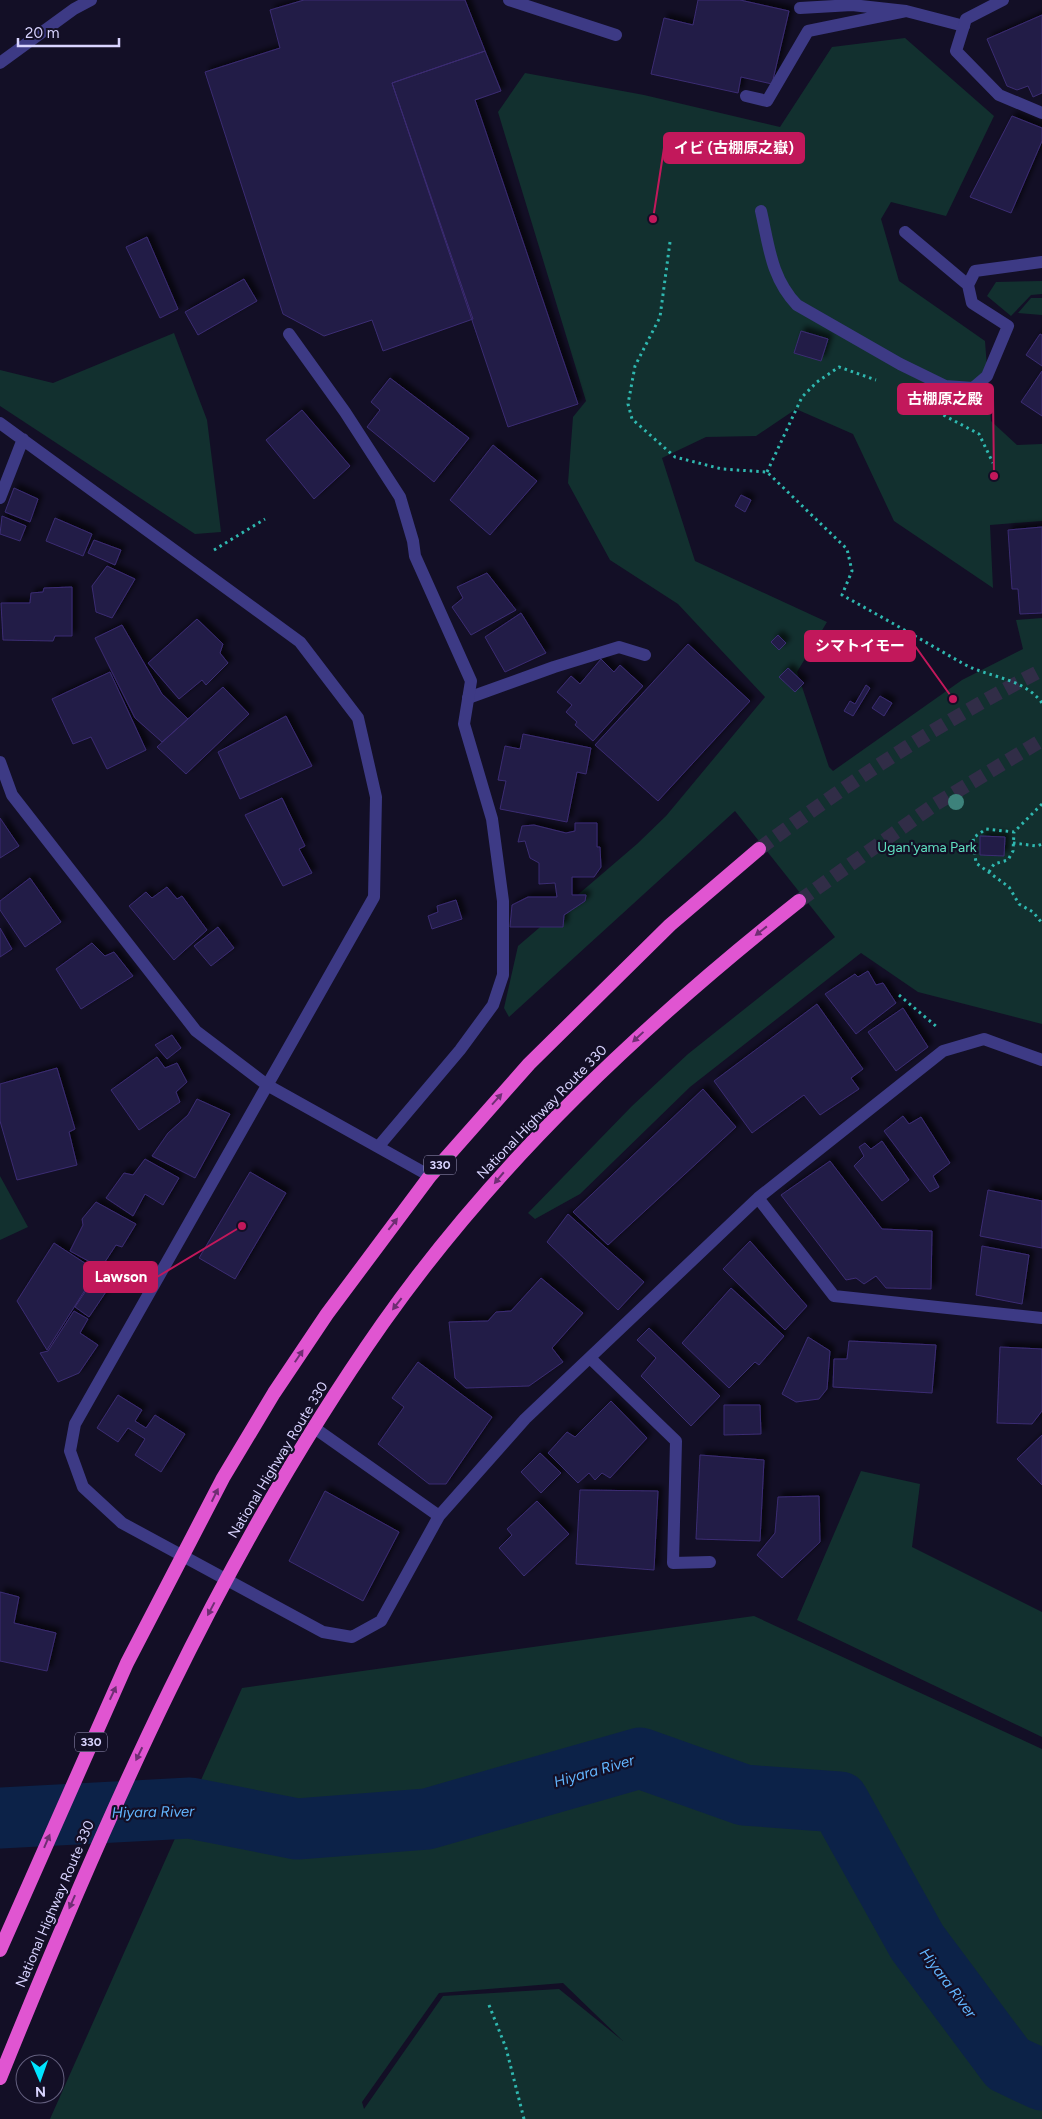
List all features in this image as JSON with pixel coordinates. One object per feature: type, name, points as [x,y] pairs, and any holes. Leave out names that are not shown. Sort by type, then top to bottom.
[{"type":"highway","name":"330","points":[[0,1950],[127,1663],[223,1478],[274,1394],[328,1314],[430,1176],[523,1070],[670,925],[759,849]]},
{"type":"highway","name":"National Highway Route 330","points":[[0,2078],[58,1934],[131,1769],[178,1671],[234,1566],[313,1427],[384,1321],[449,1237],[519,1155],[588,1083],[733,953],[799,901]]},
{"type":"street","points":[[0,63],[74,9],[91,0]]},
{"type":"street","points":[[509,0],[616,35]]},
{"type":"street","points":[[1003,0],[966,19],[956,51],[999,95],[1042,113]]},
{"type":"street","points":[[800,8],[852,4],[906,11],[964,26]]},
{"type":"street","points":[[746,96],[767,101],[808,31],[906,11]]},
{"type":"street","points":[[761,212],[776,277],[785,292],[797,305],[900,364],[945,386],[973,388],[988,376],[1008,326],[972,303],[968,285],[905,232]]},
{"type":"street","points":[[968,285],[975,271],[1042,262]]},
{"type":"street","points":[[289,334],[345,412],[400,497],[413,541],[415,556],[471,681],[464,724],[492,819],[503,901],[503,975],[493,1005],[460,1050],[378,1147]]},
{"type":"street","points":[[0,423],[300,642],[358,718],[376,797],[374,897],[75,1424],[70,1451],[82,1487],[122,1523],[323,1632],[352,1636],[381,1621],[439,1516],[526,1420],[758,1198],[943,1051],[984,1039],[1042,1060]]},
{"type":"street","points":[[0,498],[23,439]]},
{"type":"street","points":[[468,698],[554,667],[619,647],[644,655]]},
{"type":"street","points":[[0,762],[12,795],[196,1031],[267,1085],[430,1176]]},
{"type":"street","points":[[758,1198],[834,1296],[1042,1318]]},
{"type":"street","points":[[590,1358],[676,1441],[673,1563],[710,1562]]},
{"type":"street","points":[[313,1427],[439,1516]]},
{"type":"path","points":[[670,242],[660,316],[636,366],[628,404],[632,418],[674,457],[722,469],[767,472],[847,548],[852,571],[842,595],[962,664],[986,675],[1009,679],[1029,691],[1042,703]]},
{"type":"path","points":[[767,472],[802,397],[817,382],[839,367],[877,380]]},
{"type":"path","points":[[924,404],[979,434],[993,463]]},
{"type":"path","points":[[178,554],[216,550],[265,520]]},
{"type":"path","points":[[989,872],[994,864],[1008,860],[1013,851],[1014,832],[1042,804]]},
{"type":"path","points":[[1014,832],[986,829],[973,838],[976,863],[1009,887],[1019,904],[1033,912],[1042,923]]},
{"type":"path","points":[[1013,844],[1037,846],[1042,844]]},
{"type":"path","points":[[899,995],[937,1027]]},
{"type":"path","points":[[489,2006],[506,2048],[524,2119]]},
{"type":"green space","name":"Ugan'yama Park","points":[[905,38],[994,116],[946,216],[891,202],[881,219],[899,281],[985,341],[991,421],[1017,445],[1042,444],[1042,521],[990,525],[993,588],[894,521],[853,434],[796,409],[756,436],[706,437],[662,458],[695,561],[827,622],[797,672],[829,767],[833,771],[962,680],[1023,649],[1016,620],[1042,618],[1042,1024],[918,992],[861,953],[690,1087],[580,1194],[535,1219],[528,1213],[632,1106],[688,1054],[835,937],[735,811],[509,1017],[504,1008],[518,946],[637,844],[666,816],[765,697],[678,604],[610,560],[568,483],[573,417],[586,401],[498,112],[525,73],[644,95],[780,127],[832,47]]},
{"type":"green space","points":[[1042,281],[1042,294],[1031,295],[1011,316],[987,296],[996,282]]},
{"type":"green space","points":[[1031,298],[1042,298],[1042,315],[1018,313]]},
{"type":"green space","points":[[174,333],[207,420],[221,532],[195,534],[0,406],[0,370],[53,383]]},
{"type":"green space","points":[[0,1176],[28,1227],[0,1240]]},
{"type":"green space","points":[[861,1471],[920,1484],[912,1547],[1042,1612],[1042,1737],[797,1620]]},
{"type":"green space","points":[[754,1616],[1042,1749],[1042,2119],[50,2119],[57,2104],[65,2104],[65,2085],[242,1688]],"holes":[[[563,1983],[623,2041],[559,1989],[443,1996],[364,2109],[362,2102],[439,1993]]]},
{"type":"building","points":[[304,0],[465,0],[485,51],[392,83],[473,319],[383,351],[372,320],[324,336],[283,314],[205,72],[280,48],[270,10]]},
{"type":"building","points":[[698,0],[740,0],[789,11],[772,84],[741,77],[738,93],[651,74],[664,18],[693,25]]},
{"type":"building","points":[[1042,15],[1042,93],[1033,97],[1028,86],[1017,90],[1007,86],[987,39]]},
{"type":"building","points":[[485,51],[501,91],[475,100],[578,404],[508,427],[392,83]]},
{"type":"building","points":[[1012,116],[1042,128],[1042,141],[1011,213],[970,197]]},
{"type":"building","points":[[147,237],[178,309],[160,318],[126,247]]},
{"type":"building","points":[[244,279],[257,301],[198,335],[185,312]]},
{"type":"building","points":[[801,331],[828,339],[821,361],[794,353]]},
{"type":"building","points":[[1040,334],[1042,335],[1042,366],[1026,355]]},
{"type":"building","points":[[1042,371],[1042,416],[1021,402]]},
{"type":"building","points":[[390,378],[469,438],[434,482],[367,427],[380,410],[371,402]]},
{"type":"building","points":[[302,410],[350,466],[314,499],[266,440]]},
{"type":"building","points":[[493,445],[537,481],[490,535],[450,500]]},
{"type":"building","points":[[14,488],[38,499],[30,522],[5,512]]},
{"type":"building","points":[[741,495],[751,500],[745,512],[735,506]]},
{"type":"building","points":[[2,516],[26,526],[20,541],[0,534]]},
{"type":"building","points":[[55,518],[92,534],[83,556],[46,541]]},
{"type":"building","points":[[1042,527],[1042,613],[1020,614],[1018,589],[1012,589],[1008,530]]},
{"type":"building","points":[[94,540],[121,550],[115,565],[88,553]]},
{"type":"building","points":[[107,566],[135,579],[112,618],[96,612],[92,586]]},
{"type":"building","points":[[487,573],[516,610],[471,635],[452,607],[463,598],[457,587]]},
{"type":"building","points":[[72,587],[72,636],[55,636],[53,641],[3,640],[1,603],[30,603],[31,593],[43,592],[44,588]]},
{"type":"building","points":[[521,613],[546,653],[505,672],[485,637]]},
{"type":"building","points":[[197,619],[223,644],[220,653],[228,663],[206,685],[202,680],[179,699],[148,663]]},
{"type":"building","points":[[122,625],[162,694],[188,719],[162,742],[135,718],[95,638]]},
{"type":"building","points":[[778,635],[786,643],[779,650],[771,642]]},
{"type":"building","points":[[688,644],[750,701],[658,801],[595,745]]},
{"type":"building","points":[[601,659],[614,672],[620,665],[643,686],[593,741],[575,725],[577,722],[566,712],[572,705],[557,692],[571,676],[580,684]]},
{"type":"building","points":[[788,668],[804,683],[795,692],[779,677]]},
{"type":"building","points":[[110,672],[146,750],[107,769],[91,737],[73,744],[52,699]]},
{"type":"building","points":[[866,685],[870,688],[853,716],[844,711],[850,701],[855,704]]},
{"type":"building","points":[[223,687],[249,714],[186,774],[157,747]]},
{"type":"building","points":[[880,696],[892,703],[884,716],[872,708]]},
{"type":"building","points":[[286,716],[312,766],[240,799],[218,752]]},
{"type":"building","points":[[523,734],[591,748],[586,774],[577,772],[567,822],[500,809],[506,781],[498,780],[505,746],[520,749]]},
{"type":"building","points":[[282,798],[305,846],[299,849],[312,873],[283,886],[245,815]]},
{"type":"building","points":[[0,818],[19,846],[0,858]]},
{"type":"building","points":[[575,823],[597,823],[597,847],[600,847],[601,867],[594,877],[572,877],[572,895],[586,895],[585,901],[564,915],[563,927],[510,927],[512,905],[528,897],[557,897],[555,883],[539,884],[539,863],[530,858],[525,841],[518,842],[522,826],[534,825],[566,833],[575,831]]},
{"type":"building","points":[[980,836],[1005,837],[1004,856],[980,855]]},
{"type":"building","points":[[30,878],[61,922],[25,947],[0,910],[0,901]]},
{"type":"building","points":[[167,887],[177,899],[182,896],[207,930],[174,960],[129,906],[146,892],[152,898]]},
{"type":"building","points":[[456,900],[462,919],[432,929],[428,916],[438,912],[437,906]]},
{"type":"building","points":[[218,927],[234,948],[211,966],[194,946]]},
{"type":"building","points":[[0,928],[12,949],[0,957]]},
{"type":"building","points":[[92,943],[105,956],[114,952],[133,976],[81,1009],[56,969]]},
{"type":"building","points":[[868,971],[876,985],[883,983],[896,1003],[856,1034],[825,994],[855,974],[858,977]]},
{"type":"building","points":[[817,1004],[863,1069],[851,1078],[859,1089],[820,1115],[804,1095],[752,1133],[714,1081]]},
{"type":"building","points":[[903,1008],[928,1047],[896,1071],[868,1032]]},
{"type":"building","points":[[172,1035],[181,1048],[167,1059],[155,1045]]},
{"type":"building","points":[[157,1057],[165,1068],[177,1063],[187,1082],[176,1092],[180,1102],[139,1130],[111,1090]]},
{"type":"building","points":[[57,1068],[75,1129],[69,1132],[77,1165],[17,1180],[0,1121],[0,1084]]},
{"type":"building","points":[[703,1089],[736,1127],[608,1245],[573,1212]]},
{"type":"building","points":[[197,1099],[230,1114],[195,1178],[152,1156],[168,1133],[188,1115]]},
{"type":"building","points":[[903,1116],[909,1124],[921,1117],[950,1163],[933,1176],[939,1187],[930,1192],[884,1131]]},
{"type":"building","points":[[882,1141],[909,1180],[882,1201],[854,1166],[864,1156],[859,1147],[865,1143],[871,1149]]},
{"type":"building","points":[[145,1159],[179,1178],[163,1205],[145,1194],[133,1216],[106,1198],[124,1173],[133,1175]]},
{"type":"building","points":[[830,1161],[882,1229],[932,1231],[931,1289],[886,1288],[876,1276],[864,1284],[856,1278],[846,1280],[781,1195]]},
{"type":"building","points":[[250,1172],[286,1193],[235,1279],[199,1258]]},
{"type":"building","points":[[988,1190],[1042,1201],[1042,1248],[980,1236]]},
{"type":"building","points":[[96,1202],[136,1224],[122,1247],[116,1245],[101,1268],[70,1251],[83,1225],[82,1219]]},
{"type":"building","points":[[568,1214],[644,1282],[618,1310],[547,1242]]},
{"type":"building","points":[[750,1241],[807,1306],[785,1330],[723,1269]]},
{"type":"building","points":[[54,1243],[97,1271],[47,1350],[17,1301]]},
{"type":"building","points":[[982,1246],[1029,1255],[1022,1304],[976,1295]]},
{"type":"building","points":[[97,1274],[112,1283],[89,1317],[75,1307]]},
{"type":"building","points":[[541,1278],[583,1313],[552,1348],[563,1362],[529,1386],[466,1388],[455,1378],[449,1322],[488,1321],[496,1312],[511,1311]]},
{"type":"building","points":[[731,1288],[784,1336],[759,1365],[755,1362],[729,1388],[682,1343]]},
{"type":"building","points":[[74,1311],[88,1319],[80,1333],[98,1345],[79,1373],[58,1382],[40,1353],[48,1351]]},
{"type":"building","points":[[649,1328],[720,1396],[691,1426],[641,1376],[656,1358],[637,1340]]},
{"type":"building","points":[[808,1337],[830,1351],[827,1389],[819,1399],[796,1402],[782,1394]]},
{"type":"building","points":[[849,1341],[936,1345],[932,1393],[833,1387],[834,1359],[847,1359]]},
{"type":"building","points":[[1000,1347],[1042,1349],[1042,1411],[1032,1424],[997,1423]]},
{"type":"building","points":[[418,1362],[492,1417],[446,1484],[429,1484],[378,1444],[404,1407],[392,1398]]},
{"type":"building","points":[[118,1395],[142,1410],[135,1421],[146,1428],[155,1415],[185,1434],[161,1472],[135,1455],[145,1439],[128,1428],[118,1442],[97,1428]]},
{"type":"building","points":[[611,1401],[647,1438],[610,1478],[602,1473],[595,1480],[589,1473],[578,1483],[548,1453],[567,1432],[575,1437]]},
{"type":"building","points":[[724,1405],[760,1405],[761,1434],[724,1435]]},
{"type":"building","points":[[1042,1435],[1042,1485],[1017,1459]]},
{"type":"building","points":[[540,1453],[561,1473],[541,1493],[521,1472]]},
{"type":"building","points":[[700,1455],[764,1460],[760,1541],[696,1539]]},
{"type":"building","points":[[580,1490],[658,1491],[654,1570],[576,1564]]},
{"type":"building","points":[[325,1491],[399,1532],[363,1601],[289,1561]]},
{"type":"building","points":[[819,1496],[820,1542],[782,1578],[757,1555],[775,1533],[778,1497]]},
{"type":"building","points":[[537,1501],[569,1534],[524,1576],[499,1548],[512,1535],[507,1529]]},
{"type":"building","points":[[0,1592],[19,1597],[14,1623],[56,1633],[47,1671],[0,1661]]},
{"type":"waterway","name":"Hiyara River","points":[[0,1818],[190,1808],[297,1829],[427,1819],[640,1758],[744,1795],[839,1802],[917,1942],[1008,2064],[1042,2080]]},
{"type":"tunnel","points":[[759,849],[862,776],[932,731],[1042,670]]},
{"type":"tunnel","points":[[799,901],[934,805],[1042,740]]},
{"type":"place","name":"イビ (古棚原之嶽)","points":[[653,219]]},
{"type":"place","name":"古棚原之殿","points":[[994,476]]},
{"type":"place","name":"シマトイモー","points":[[953,699]]},
{"type":"place","name":"Lawson","points":[[242,1226]]}]
